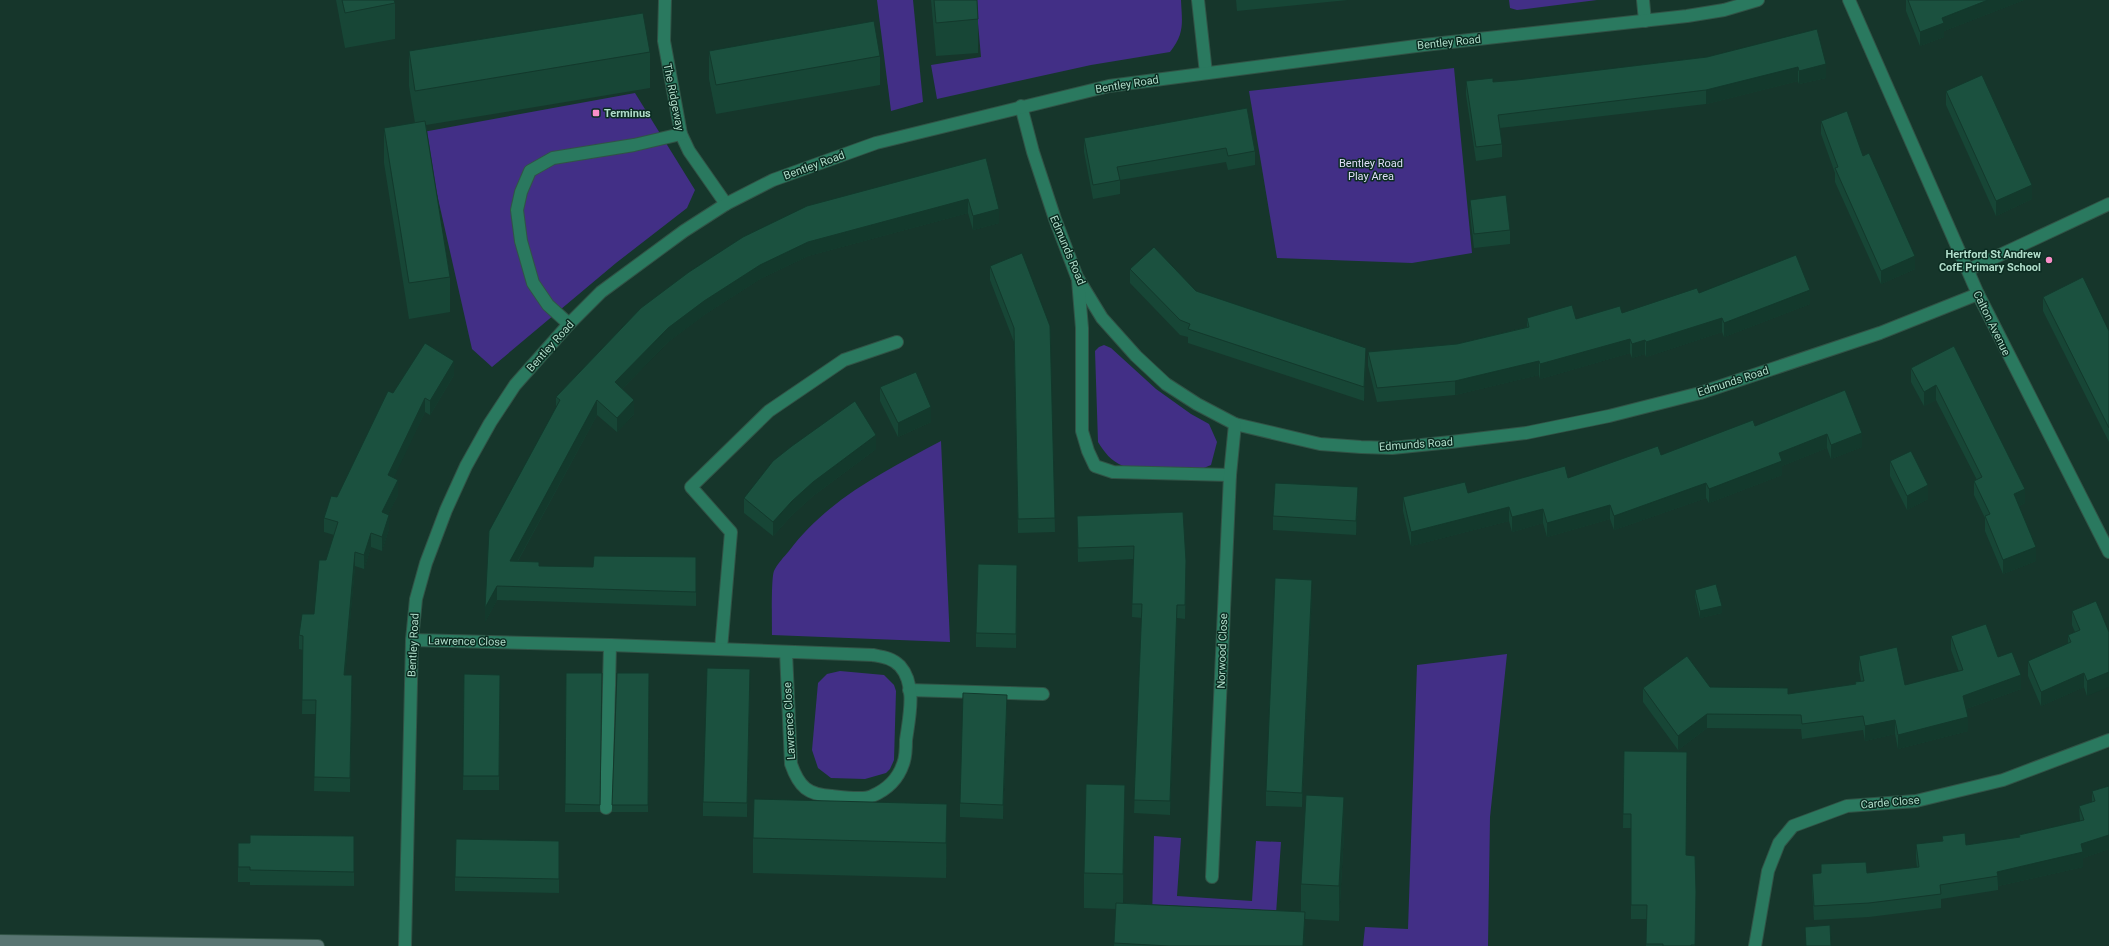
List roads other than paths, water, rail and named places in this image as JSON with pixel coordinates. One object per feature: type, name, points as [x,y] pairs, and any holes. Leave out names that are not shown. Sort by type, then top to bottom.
[{"type":"main road","points":[[0,941],[318,946]]},
{"type":"street","name":"The Ridgeway","points":[[665,0],[664,41],[681,134],[689,151],[726,204]]},
{"type":"street","points":[[1198,0],[1206,73]]},
{"type":"street","points":[[1644,0],[1645,21]]},
{"type":"street","name":"Bentley Road","points":[[405,946],[412,640],[416,598],[426,563],[466,466],[490,423],[515,385],[569,324],[601,292],[643,260],[726,204],[773,180],[876,143],[1021,106],[1109,86],[1424,45],[1645,21],[1724,10],[1758,0]]},
{"type":"street","name":"Calton Avenue","points":[[1849,0],[1978,294],[2109,552]]},
{"type":"street","name":"Edmunds Road","points":[[1021,106],[1033,152],[1052,212],[1078,277],[1102,318],[1136,356],[1166,384],[1197,404],[1235,424],[1320,444],[1361,448],[1399,447],[1526,433],[1609,416],[1700,393],[1880,333],[1978,294]]},
{"type":"street","points":[[569,324],[548,305],[533,283],[521,241],[517,210],[520,192],[530,171],[553,158],[634,145],[681,134]]},
{"type":"street","points":[[1968,270],[2109,204]]},
{"type":"street","points":[[1078,277],[1082,328],[1082,430],[1088,451],[1096,466],[1113,472],[1230,474]]},
{"type":"street","points":[[722,649],[731,532],[691,487],[769,411],[844,360],[897,342]]},
{"type":"street","name":"Norwood Close","points":[[1212,877],[1230,474],[1235,424]]},
{"type":"street","name":"Lawrence Close","points":[[412,640],[722,649],[873,655],[890,658],[901,667],[908,681],[911,702],[904,763],[897,777],[886,788],[870,797],[817,795],[804,788],[795,776],[791,764],[786,652]]},
{"type":"street","points":[[606,808],[610,645]]},
{"type":"street","points":[[909,690],[1043,694]]},
{"type":"street","name":"Carde Close","points":[[1756,946],[1768,871],[1778,843],[1793,826],[1847,806],[1916,801],[2003,780],[2109,740]]},
{"type":"place","name":"Terminus","points":[[596,113]]},
{"type":"place","name":"Hertford St Andrew CofE Primary School","points":[[2049,260]]},
{"type":"park label","name":"Bentley Road Play Area","points":[[1371,169]]}]
